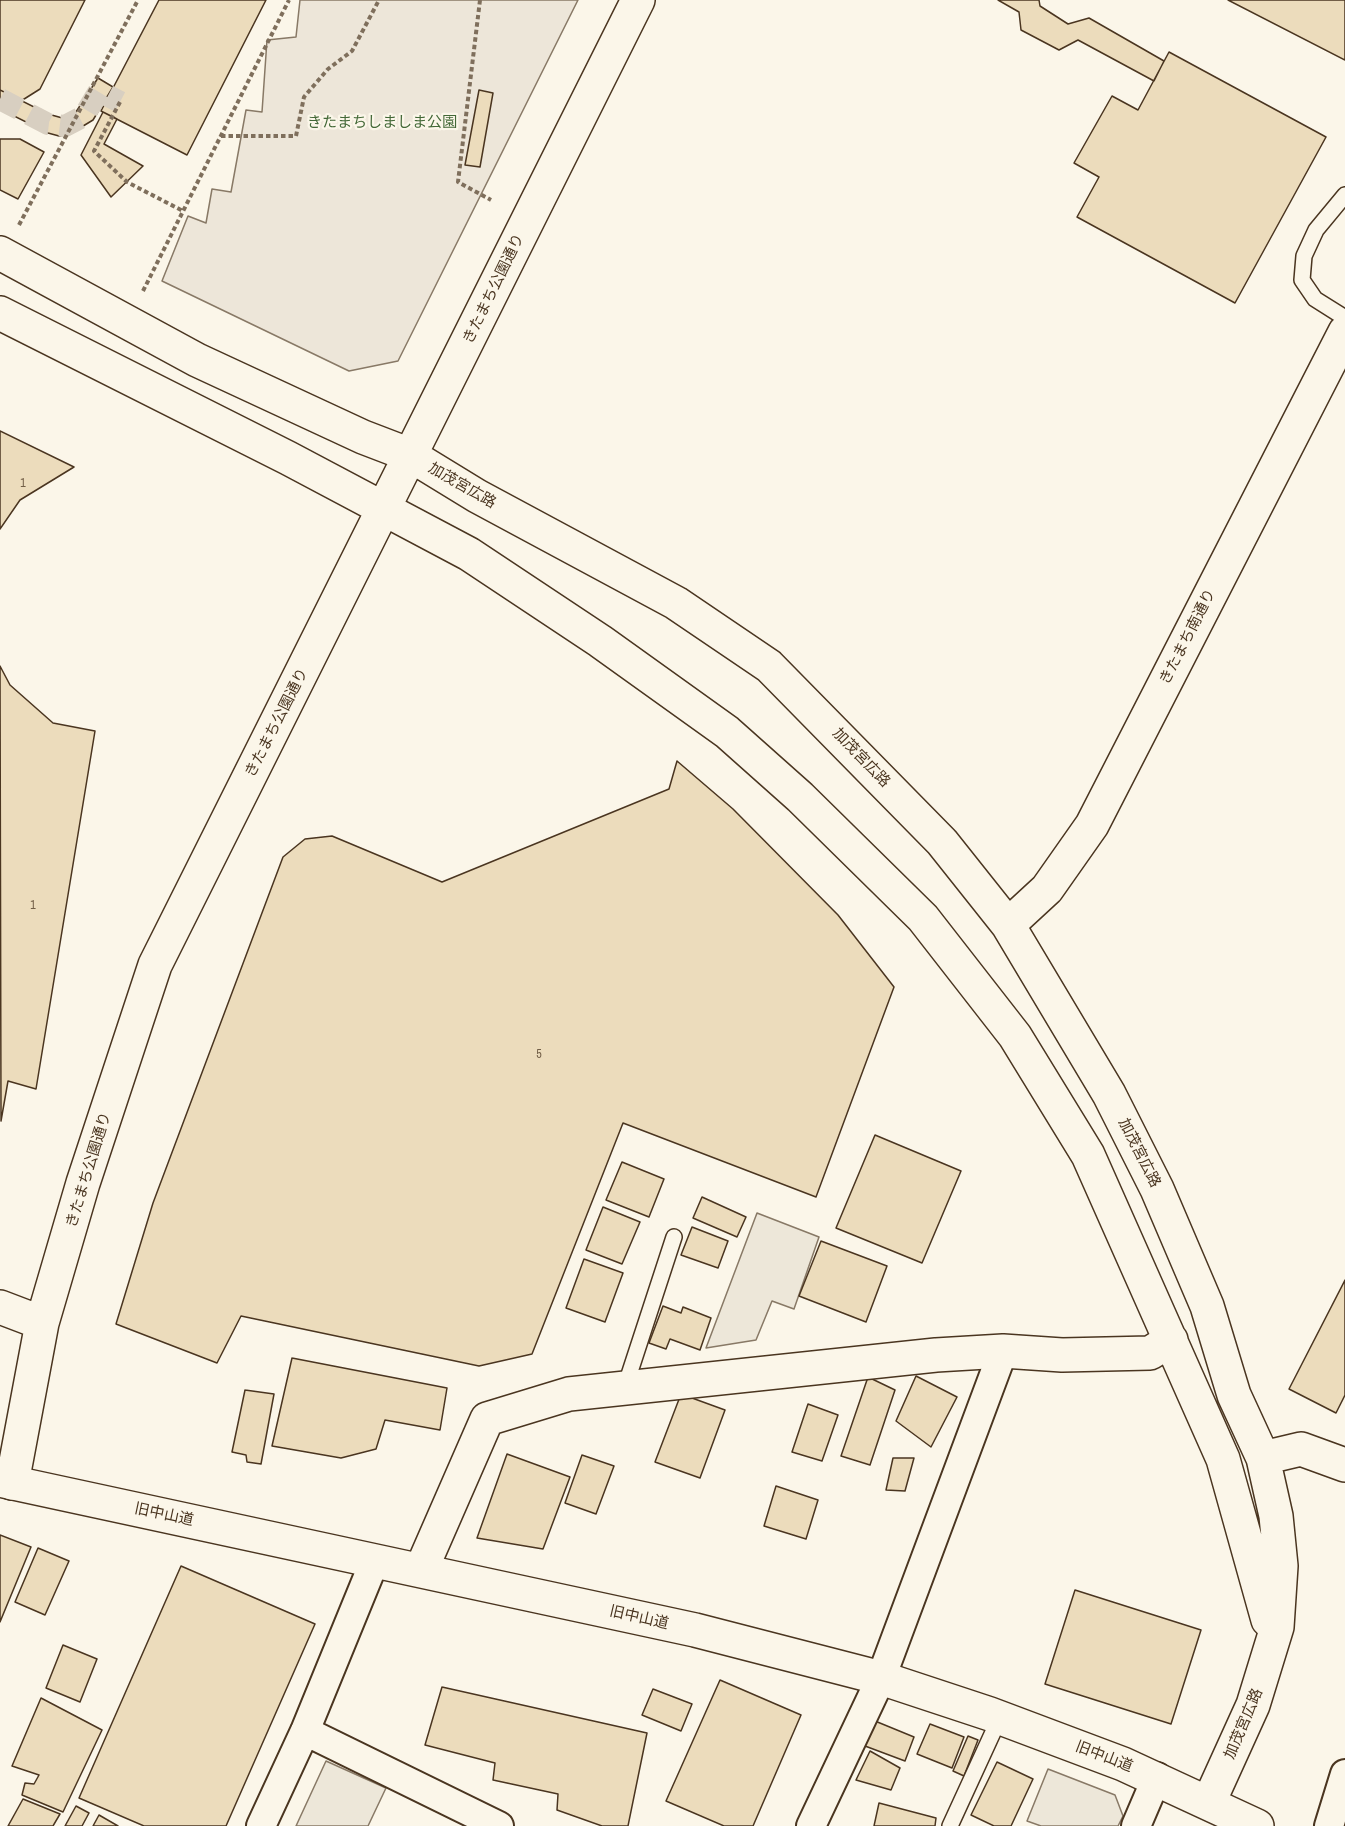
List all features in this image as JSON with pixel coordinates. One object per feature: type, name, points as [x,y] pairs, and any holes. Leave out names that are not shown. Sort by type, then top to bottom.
[{"type":"street","name":"きたまち公園通り","points":[[6,1481],[42,1323],[83,1183],[155,965],[638,0]]},
{"type":"street","name":"加茂宮広路","points":[[0,253],[197,360],[363,437],[410,456],[477,496],[676,603],[769,666],[942,842],[1008,925],[1109,1094],[1157,1189],[1207,1306],[1234,1395],[1263,1458],[1276,1516],[1281,1566],[1277,1627],[1273,1645],[1239,1739],[1209,1802]]},
{"type":"street","points":[[0,313],[288,458],[469,554],[600,641],[728,732],[800,797],[923,918],[1015,1036],[1088,1155],[1223,1459],[1264,1599],[1273,1645]]},
{"type":"street","name":"きたまち南通り","points":[[1008,925],[1047,889],[1092,825],[1345,332]]},
{"type":"street","points":[[0,1307],[42,1323]]},
{"type":"street","points":[[421,1570],[488,1419],[569,1394],[936,1355],[1003,1351],[1062,1355],[1150,1353],[1171,1340]]},
{"type":"street","points":[[811,1826],[881,1678],[1003,1351]]},
{"type":"street","points":[[1263,1458],[1301,1449],[1345,1465]]},
{"type":"street","name":"旧中山道","points":[[6,1481],[695,1630],[881,1678],[1000,1717],[1156,1777],[1257,1826]]},
{"type":"street","points":[[261,1826],[305,1731],[375,1560]]},
{"type":"street","points":[[305,1731],[499,1826]]},
{"type":"street","points":[[1329,1826],[1345,1774]]},
{"type":"street","points":[[1136,1826],[1156,1777]]},
{"type":"lane","points":[[1345,195],[1316,230],[1304,256],[1302,280],[1315,299],[1345,318]]},
{"type":"lane","points":[[625,1387],[674,1237]]},
{"type":"lane","points":[[950,1826],[1000,1717]]},
{"type":"path","points":[[19,226],[138,0]]},
{"type":"path","points":[[143,291],[289,0]]},
{"type":"path","points":[[221,136],[296,136],[304,97],[327,69],[352,51],[379,0]]},
{"type":"path","points":[[480,0],[458,182],[491,200]]},
{"type":"path","points":[[120,102],[94,151],[127,182],[183,211]]},
{"type":"green space","name":"きたまちしましま公園","points":[[300,0],[578,0],[398,361],[349,371],[162,281],[188,216],[206,223],[212,189],[231,192],[246,110],[262,112],[267,40],[296,37]]},
{"type":"shaded area","points":[[757,1213],[819,1237],[794,1309],[772,1301],[756,1340],[706,1348]]},
{"type":"shaded area","points":[[326,1761],[386,1788],[368,1826],[296,1826]]},
{"type":"shaded area","points":[[1048,1769],[1115,1795],[1123,1816],[1118,1826],[1041,1826],[1027,1821]]},
{"type":"building","points":[[0,0],[85,0],[40,89],[21,101],[0,90]]},
{"type":"building","points":[[159,0],[266,0],[187,155],[101,111]]},
{"type":"building","points":[[998,0],[1039,0],[1040,6],[1068,24],[1089,18],[1164,61],[1154,81],[1078,40],[1059,50],[1021,30],[1019,12]]},
{"type":"building","points":[[1228,0],[1345,0],[1345,60]]},
{"type":"building","points":[[1169,52],[1326,137],[1235,303],[1077,217],[1099,177],[1074,163],[1112,96],[1138,110]]},
{"type":"building","points":[[98,78],[113,87],[93,120],[70,134],[59,136],[48,133],[0,109],[0,90],[48,114],[66,119],[74,115]]},
{"type":"building","points":[[479,90],[493,93],[480,167],[465,165]]},
{"type":"building","points":[[103,112],[117,119],[104,144],[143,166],[111,197],[81,155]]},
{"type":"building","points":[[0,139],[20,139],[44,152],[18,199],[0,190]]},
{"type":"building","points":[[0,431],[74,467],[20,500],[0,529]]},
{"type":"building","points":[[0,666],[10,685],[53,723],[95,731],[36,1089],[8,1081],[1,1121]]},
{"type":"building","points":[[677,761],[733,809],[838,915],[894,987],[816,1197],[623,1123],[532,1354],[479,1366],[241,1316],[217,1363],[116,1324],[153,1203],[283,857],[305,839],[332,836],[442,882],[669,789]]},
{"type":"building","points":[[875,1135],[961,1171],[922,1263],[836,1228]]},
{"type":"building","points":[[622,1162],[664,1179],[649,1217],[606,1200]]},
{"type":"building","points":[[702,1197],[746,1217],[737,1237],[693,1218]]},
{"type":"building","points":[[603,1207],[640,1222],[622,1264],[586,1250]]},
{"type":"building","points":[[692,1227],[728,1241],[718,1268],[681,1255]]},
{"type":"building","points":[[821,1241],[887,1266],[866,1322],[799,1296]]},
{"type":"building","points":[[584,1259],[623,1273],[605,1322],[566,1308]]},
{"type":"building","points":[[1345,1280],[1345,1395],[1336,1413],[1289,1389]]},
{"type":"building","points":[[663,1306],[681,1313],[683,1307],[711,1318],[700,1350],[670,1339],[666,1349],[649,1343]]},
{"type":"building","points":[[292,1358],[447,1388],[440,1430],[385,1420],[376,1449],[341,1458],[272,1446]]},
{"type":"building","points":[[916,1376],[957,1397],[931,1447],[896,1421]]},
{"type":"building","points":[[868,1377],[895,1390],[870,1465],[841,1456]]},
{"type":"building","points":[[245,1390],[274,1394],[261,1464],[247,1462],[246,1455],[232,1452]]},
{"type":"building","points":[[681,1394],[725,1410],[700,1478],[655,1462]]},
{"type":"building","points":[[808,1404],[838,1415],[822,1461],[792,1452]]},
{"type":"building","points":[[507,1454],[570,1477],[543,1549],[477,1538]]},
{"type":"building","points":[[582,1455],[614,1466],[596,1514],[565,1503]]},
{"type":"building","points":[[893,1458],[914,1458],[905,1491],[886,1490]]},
{"type":"building","points":[[776,1486],[818,1500],[806,1539],[764,1526]]},
{"type":"building","points":[[0,1535],[31,1547],[0,1622]]},
{"type":"building","points":[[38,1548],[69,1561],[45,1615],[15,1602]]},
{"type":"building","points":[[181,1566],[315,1624],[226,1826],[144,1826],[79,1798]]},
{"type":"building","points":[[1075,1590],[1201,1630],[1171,1724],[1045,1684]]},
{"type":"building","points":[[63,1645],[97,1659],[80,1702],[46,1688]]},
{"type":"building","points":[[720,1680],[801,1715],[753,1826],[724,1826],[666,1801]]},
{"type":"building","points":[[442,1687],[647,1733],[628,1826],[602,1826],[557,1810],[558,1794],[493,1780],[495,1763],[425,1745]]},
{"type":"building","points":[[653,1689],[692,1704],[681,1731],[642,1715]]},
{"type":"building","points":[[41,1698],[102,1730],[63,1812],[22,1795],[25,1783],[34,1784],[39,1775],[12,1766]]},
{"type":"building","points":[[875,1721],[914,1737],[905,1761],[865,1746]]},
{"type":"building","points":[[930,1724],[964,1737],[952,1768],[917,1754]]},
{"type":"building","points":[[968,1736],[978,1740],[964,1776],[953,1771]]},
{"type":"building","points":[[870,1751],[900,1768],[891,1790],[856,1780]]},
{"type":"building","points":[[997,1762],[1033,1779],[1011,1826],[994,1826],[971,1815]]},
{"type":"building","points":[[23,1799],[60,1814],[53,1826],[8,1826]]},
{"type":"building","points":[[879,1803],[936,1818],[935,1826],[874,1826]]},
{"type":"building","points":[[76,1806],[89,1813],[82,1826],[65,1826]]},
{"type":"building","points":[[99,1815],[118,1826],[93,1826]]},
{"type":"tunnel","points":[[0,99],[48,124],[65,126],[84,116],[99,91],[120,102]]}]
